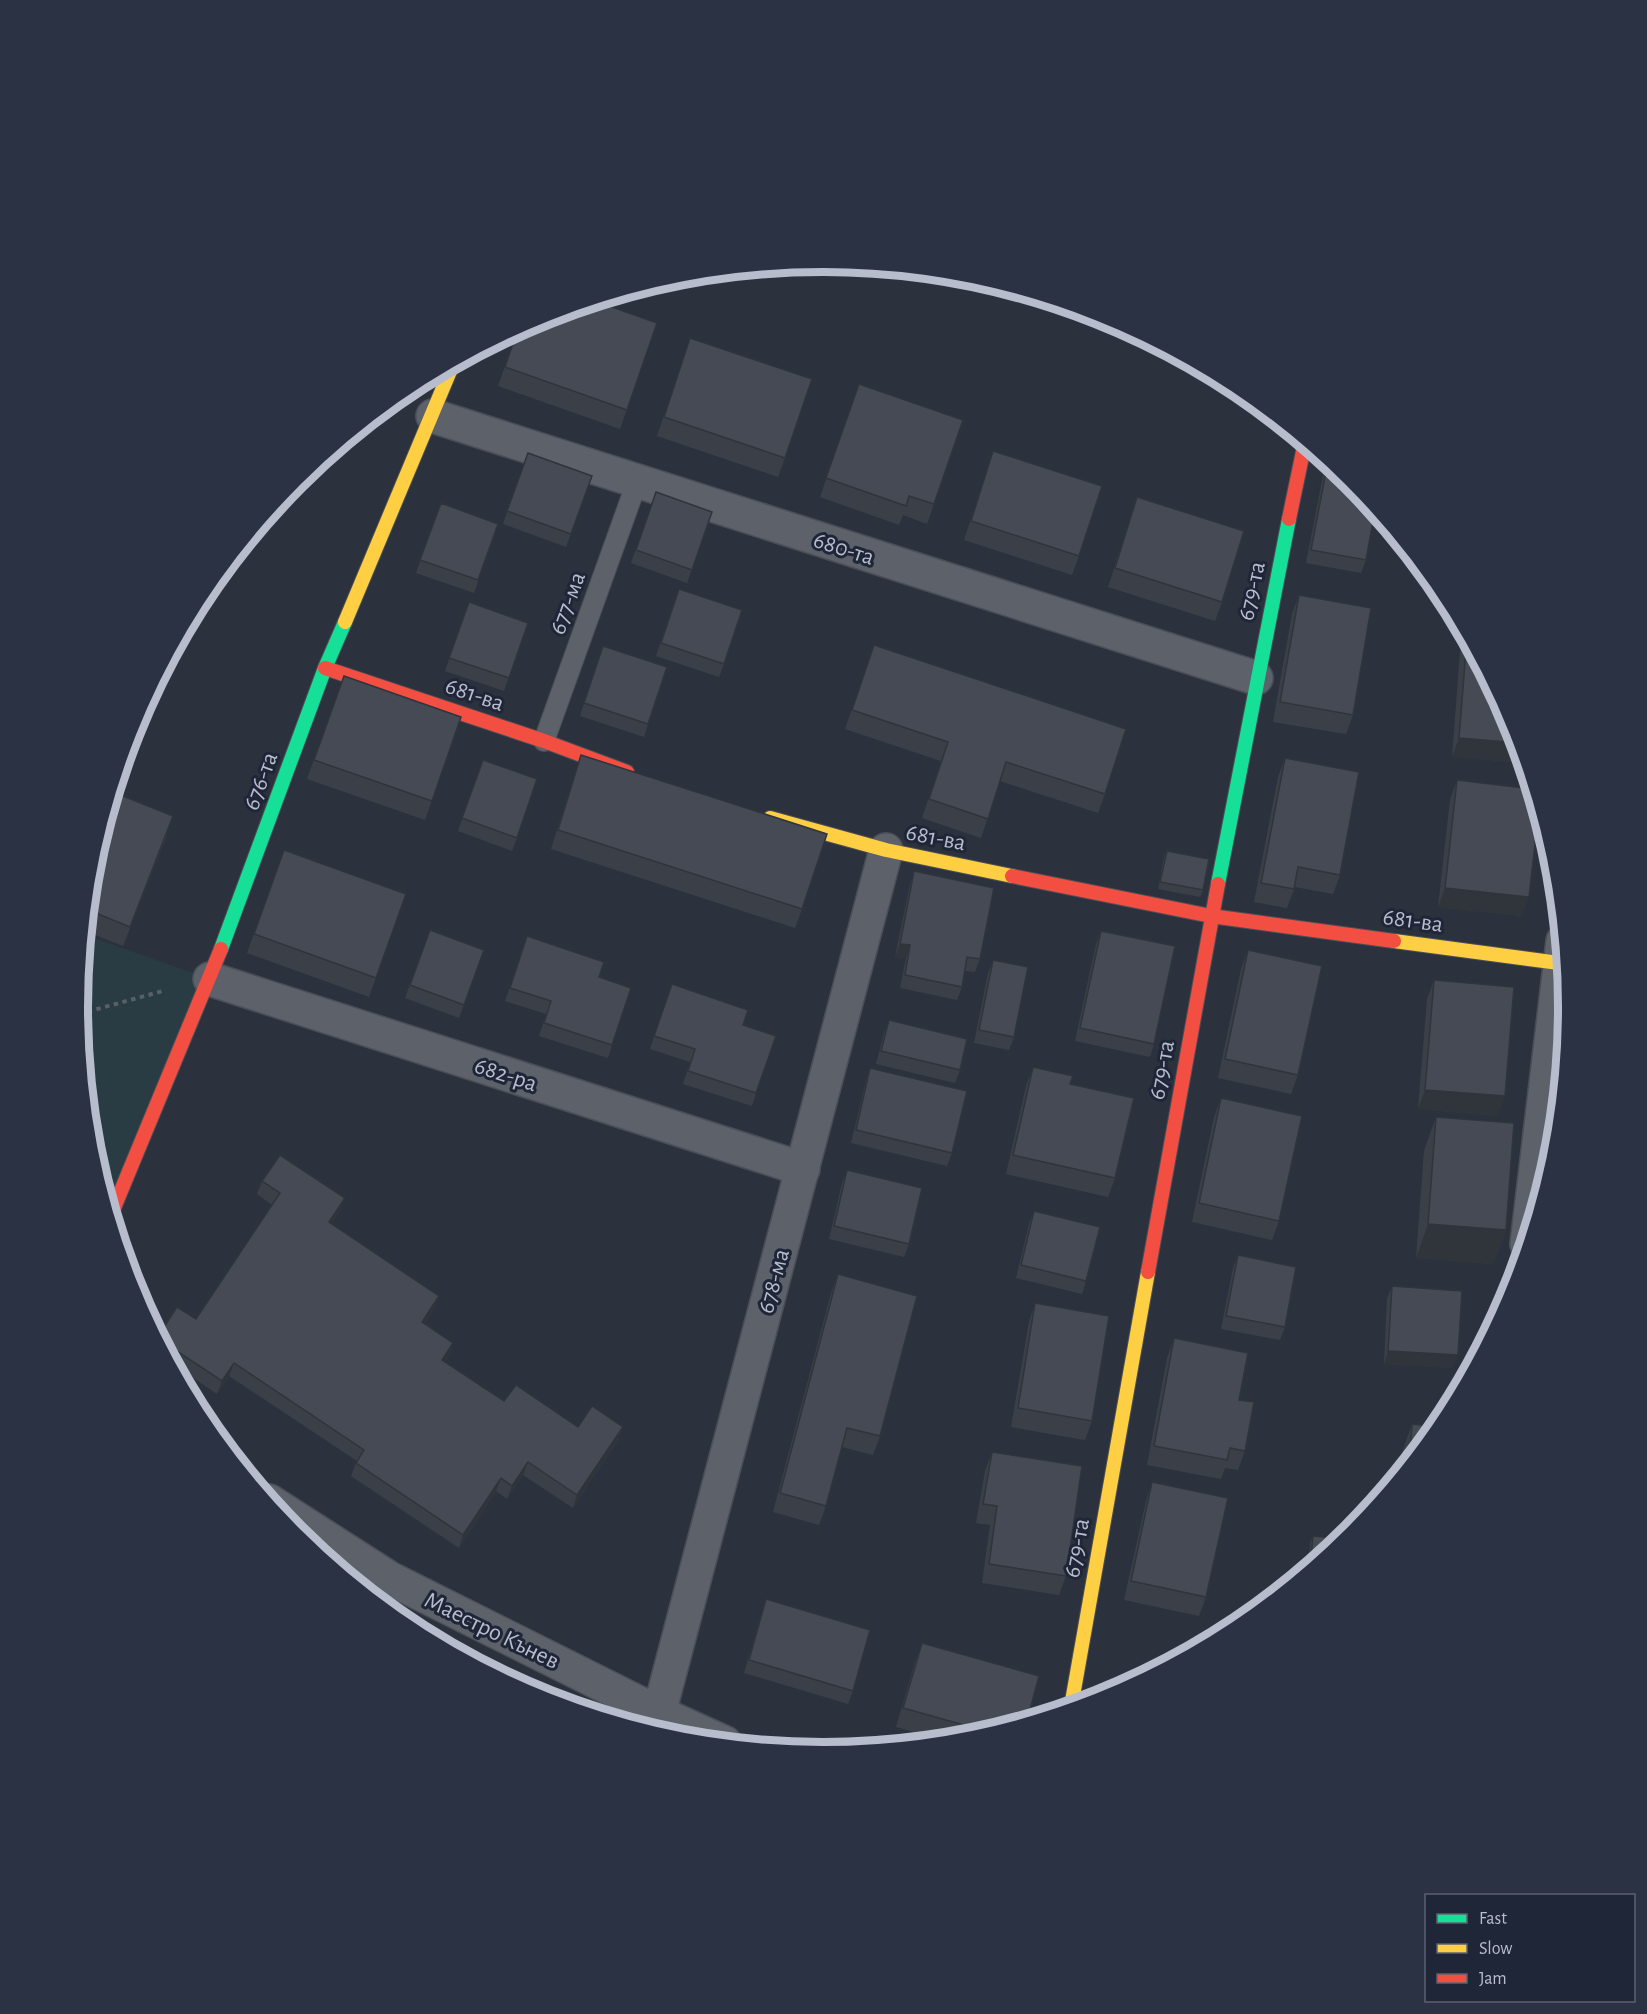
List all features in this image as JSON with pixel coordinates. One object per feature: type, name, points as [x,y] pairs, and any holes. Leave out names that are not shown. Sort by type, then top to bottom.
[{"type":"street","name":"676-та","points":[[116,1203],[210,979],[326,668],[449,374]]},
{"type":"street","name":"680-та","points":[[433,416],[1256,678]]},
{"type":"street","name":"679-та","points":[[1073,1698],[1211,916],[1256,678],[1303,450]]},
{"type":"street","name":"681-ва","points":[[326,668],[544,741],[643,778]]},
{"type":"street","name":"681-ва","points":[[753,813],[886,850],[1211,916],[1556,952]]},
{"type":"street","name":"678-ма","points":[[659,1713],[886,850]]},
{"type":"street","name":"682-ра","points":[[210,979],[802,1169]]},
{"type":"street","points":[[1532,1200],[1557,982]]},
{"type":"street","name":"Маестро Кънев","points":[[312,1534],[387,1593],[699,1731]]},
{"type":"lane","name":"677-ма","points":[[544,741],[637,482]]},
{"type":"path","points":[[88,1012],[210,979]]},
{"type":"shaded area","points":[[92,938],[210,979],[116,1203],[103,1150],[90,1055],[88,1007]]},
{"type":"building","points":[[606,305],[657,323],[627,410],[505,367],[514,341],[542,328]]},
{"type":"building","points":[[690,338],[812,379],[785,458],[664,417]]},
{"type":"building","points":[[859,384],[963,420],[934,504],[909,496],[906,506],[826,478]]},
{"type":"building","points":[[993,451],[1102,486],[1079,556],[971,521]]},
{"type":"building","points":[[528,453],[592,476],[571,534],[507,511]]},
{"type":"building","points":[[1326,471],[1373,519],[1366,560],[1311,550]]},
{"type":"building","points":[[656,492],[712,512],[692,570],[636,550]]},
{"type":"building","points":[[1137,497],[1244,531],[1222,602],[1115,568]]},
{"type":"building","points":[[441,503],[498,524],[478,580],[420,560]]},
{"type":"building","points":[[679,589],[742,610],[724,664],[661,643]]},
{"type":"building","points":[[1299,595],[1371,608],[1353,715],[1280,702]]},
{"type":"building","points":[[469,602],[528,623],[509,678],[449,658]]},
{"type":"building","points":[[874,645],[1126,729],[1105,794],[1006,762],[988,819],[929,799],[948,742],[852,710]]},
{"type":"building","points":[[603,646],[667,667],[648,724],[584,703]]},
{"type":"building","points":[[1466,651],[1483,682],[1509,742],[1459,738]]},
{"type":"building","points":[[344,676],[461,717],[432,801],[314,760]]},
{"type":"building","points":[[581,755],[827,834],[802,909],[558,830]]},
{"type":"building","points":[[1285,758],[1359,772],[1340,875],[1298,867],[1294,889],[1261,883]]},
{"type":"building","points":[[483,760],[537,779],[517,838],[462,818]]},
{"type":"building","points":[[1457,780],[1524,788],[1536,832],[1529,897],[1445,888]]},
{"type":"building","points":[[121,795],[173,816],[130,927],[95,913],[103,864]]},
{"type":"building","points":[[284,850],[406,894],[376,978],[254,934]]},
{"type":"building","points":[[1167,851],[1209,859],[1203,890],[1160,882]]},
{"type":"building","points":[[914,871],[994,888],[980,959],[967,957],[962,987],[905,975],[910,945],[900,944]]},
{"type":"building","points":[[430,930],[484,950],[464,1005],[410,985]]},
{"type":"building","points":[[1101,931],[1175,946],[1154,1044],[1080,1028]]},
{"type":"building","points":[[527,936],[604,962],[599,977],[631,988],[612,1045],[544,1023],[551,1001],[510,988]]},
{"type":"building","points":[[1248,950],[1322,966],[1298,1075],[1225,1059]]},
{"type":"building","points":[[993,960],[1028,967],[1014,1037],[979,1030]]},
{"type":"building","points":[[1434,980],[1514,987],[1505,1096],[1425,1090]]},
{"type":"building","points":[[672,984],[748,1010],[743,1025],[776,1036],[756,1093],[688,1071],[695,1049],[654,1036]]},
{"type":"building","points":[[889,1020],[967,1039],[960,1070],[881,1051]]},
{"type":"building","points":[[1033,1067],[1073,1076],[1070,1084],[1134,1098],[1115,1178],[1013,1155]]},
{"type":"building","points":[[870,1068],[967,1091],[952,1153],[856,1130]]},
{"type":"building","points":[[1221,1098],[1302,1116],[1279,1221],[1199,1203]]},
{"type":"building","points":[[1436,1117],[1514,1123],[1506,1230],[1428,1224]]},
{"type":"building","points":[[280,1155],[345,1198],[329,1222],[439,1296],[422,1322],[453,1343],[442,1360],[504,1401],[516,1385],[578,1427],[592,1406],[623,1427],[577,1495],[528,1462],[512,1486],[501,1478],[463,1535],[356,1463],[364,1450],[234,1363],[222,1381],[173,1348],[163,1329],[177,1307],[196,1319],[280,1193],[262,1181]]},
{"type":"building","points":[[847,1170],[922,1188],[909,1244],[834,1226]]},
{"type":"building","points":[[1034,1211],[1100,1227],[1086,1281],[1021,1265]]},
{"type":"building","points":[[1238,1255],[1296,1267],[1285,1327],[1226,1316]]},
{"type":"building","points":[[838,1274],[917,1296],[880,1436],[847,1428],[826,1506],[780,1493]]},
{"type":"building","points":[[1392,1286],[1462,1291],[1458,1355],[1388,1351]]},
{"type":"building","points":[[1035,1303],[1109,1316],[1092,1421],[1018,1408]]},
{"type":"building","points":[[1174,1338],[1248,1353],[1239,1400],[1254,1402],[1245,1451],[1230,1448],[1227,1460],[1154,1446]]},
{"type":"building","points":[[1412,1424],[1427,1426],[1410,1450]]},
{"type":"building","points":[[992,1452],[1082,1466],[1066,1576],[989,1564],[997,1506],[983,1504]]},
{"type":"building","points":[[1152,1482],[1228,1498],[1206,1597],[1131,1581]]},
{"type":"building","points":[[1313,1536],[1332,1538],[1311,1557]]},
{"type":"building","points":[[766,1599],[870,1630],[853,1691],[749,1660]]},
{"type":"building","points":[[922,1643],[1039,1676],[1029,1712],[1014,1717],[971,1727],[903,1708]]},
{"type":"traffic: fast","points":[[1218,884],[1289,519]]},
{"type":"traffic: fast","points":[[221,949],[325,668],[345,622]]},
{"type":"traffic: slow","points":[[345,622],[448,375]]},
{"type":"traffic: slow","points":[[770,818],[886,850],[1012,876]]},
{"type":"traffic: slow","points":[[1394,941],[1557,963]]},
{"type":"traffic: slow","points":[[1073,1698],[1148,1272]]},
{"type":"traffic: jam","points":[[1289,519],[1303,450]]},
{"type":"traffic: jam","points":[[325,668],[544,741],[627,772]]},
{"type":"traffic: jam","points":[[1012,876],[1211,916],[1394,941]]},
{"type":"traffic: jam","points":[[1148,1272],[1218,884]]},
{"type":"traffic: jam","points":[[116,1203],[221,949]]}]
